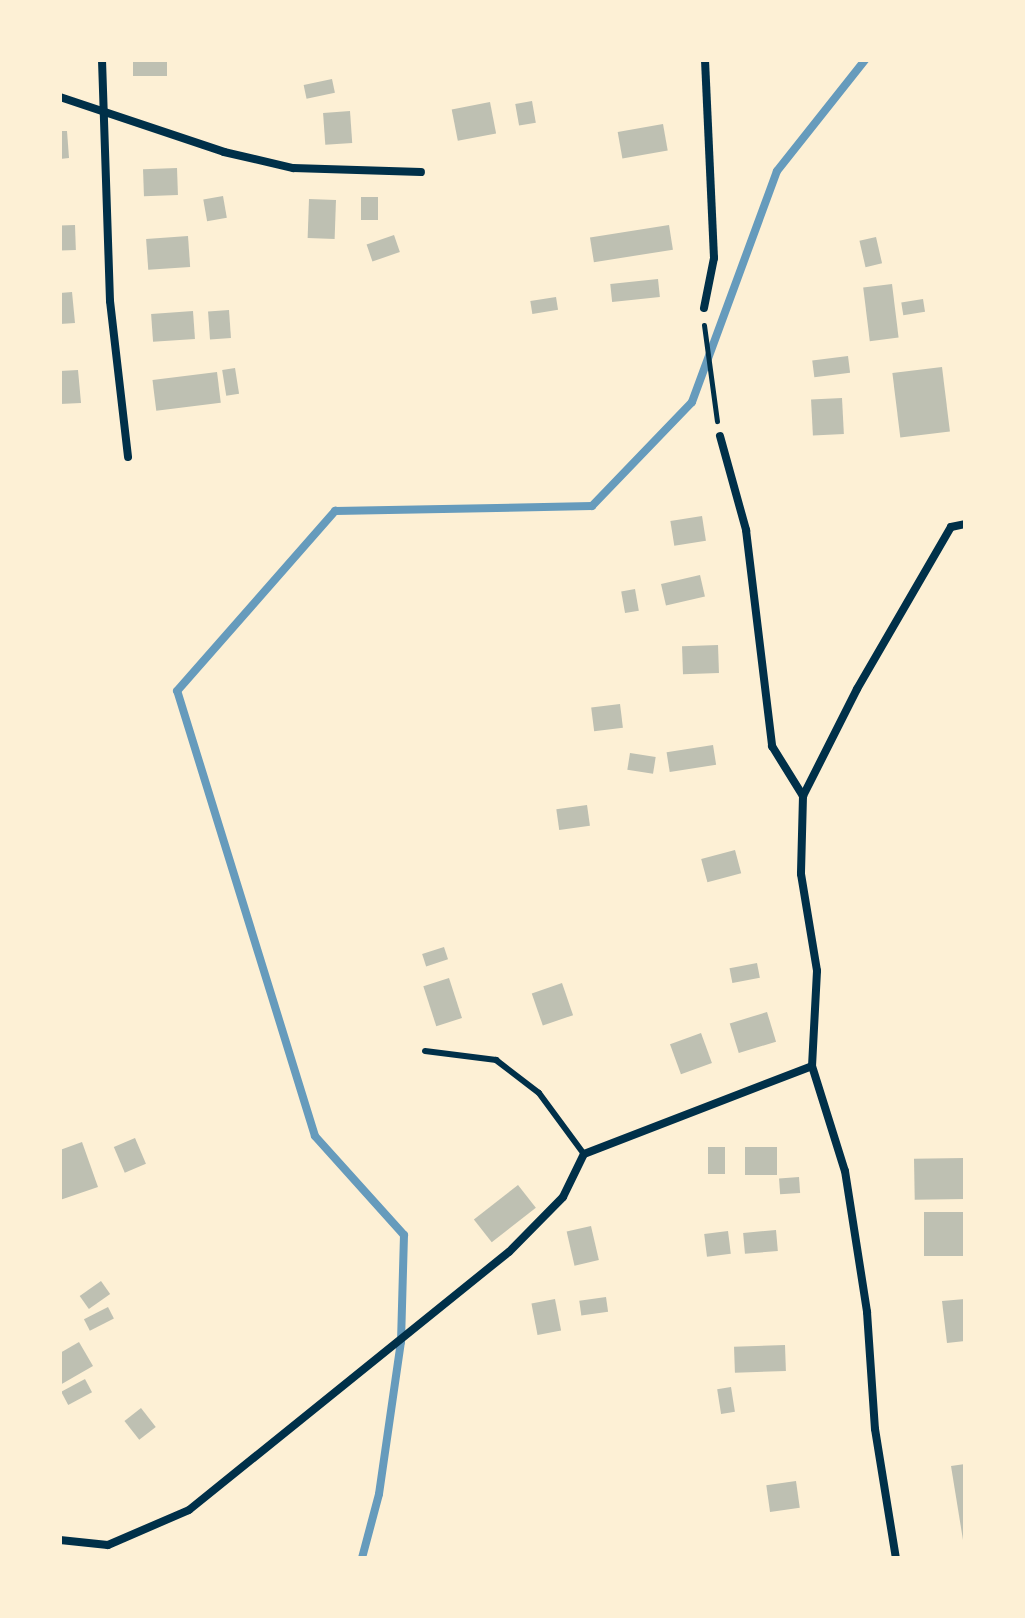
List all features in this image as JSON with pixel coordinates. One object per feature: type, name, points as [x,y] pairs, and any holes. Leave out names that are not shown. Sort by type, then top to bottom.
[{"type":"street","points":[[102,60],[110,301],[128,457]]},
{"type":"street","points":[[704,308],[714,258],[705,60]]},
{"type":"street","points":[[60,97],[224,152],[293,168],[421,172]]},
{"type":"street","points":[[720,436],[746,530],[772,746],[803,796]]},
{"type":"street","points":[[896,1558],[875,1429],[867,1312],[845,1171],[812,1066],[817,971],[801,874],[803,796],[857,689],[951,527],[965,524]]},
{"type":"street","points":[[60,1540],[108,1545],[189,1510],[509,1252],[563,1197],[584,1154],[812,1066]]},
{"type":"lane","points":[[425,1051],[496,1060],[539,1093],[584,1154]]},
{"type":"path","points":[[704,308],[703,350],[713,405]]},
{"type":"building","points":[[133,60],[167,60],[167,76],[133,76]]},
{"type":"building","points":[[332,79],[335,93],[307,99],[304,85]]},
{"type":"building","points":[[532,101],[536,123],[519,126],[515,104]]},
{"type":"building","points":[[490,102],[496,133],[458,141],[452,109]]},
{"type":"building","points":[[350,111],[352,143],[325,145],[323,113]]},
{"type":"building","points":[[663,124],[668,151],[622,159],[618,132]]},
{"type":"building","points":[[60,131],[67,131],[69,158],[60,159]]},
{"type":"building","points":[[177,168],[178,195],[144,196],[143,169]]},
{"type":"building","points":[[223,196],[227,218],[207,221],[203,199]]},
{"type":"building","points":[[361,197],[378,197],[378,220],[361,220]]},
{"type":"building","points":[[309,199],[336,200],[335,239],[308,238]]},
{"type":"building","points":[[75,225],[76,250],[61,251],[60,226]]},
{"type":"building","points":[[669,225],[673,250],[594,262],[590,238]]},
{"type":"building","points":[[394,235],[400,252],[372,261],[367,244]]},
{"type":"building","points":[[188,236],[190,267],[148,270],[146,239]]},
{"type":"building","points":[[876,237],[882,263],[866,267],[859,241]]},
{"type":"building","points":[[658,279],[660,297],[612,302],[610,284]]},
{"type":"building","points":[[892,284],[899,338],[870,341],[863,288]]},
{"type":"building","points":[[72,292],[75,323],[60,324],[60,293]]},
{"type":"building","points":[[556,297],[558,310],[532,314],[530,301]]},
{"type":"building","points":[[923,299],[925,312],[903,315],[901,302]]},
{"type":"building","points":[[229,310],[231,338],[210,339],[208,311]]},
{"type":"building","points":[[193,311],[195,339],[153,342],[151,314]]},
{"type":"building","points":[[848,356],[850,373],[814,377],[812,360]]},
{"type":"building","points":[[942,367],[950,432],[900,438],[892,373]]},
{"type":"building","points":[[235,368],[239,394],[226,396],[222,370]]},
{"type":"building","points":[[78,370],[81,403],[60,404],[60,371]]},
{"type":"building","points":[[217,372],[221,403],[156,411],[152,380]]},
{"type":"building","points":[[842,398],[844,434],[813,436],[811,400]]},
{"type":"building","points":[[702,516],[706,541],[674,546],[670,521]]},
{"type":"building","points":[[700,575],[705,596],[666,605],[661,584]]},
{"type":"building","points":[[635,589],[639,611],[625,613],[621,591]]},
{"type":"building","points":[[718,645],[719,673],[683,674],[682,646]]},
{"type":"building","points":[[620,704],[623,728],[594,731],[591,708]]},
{"type":"building","points":[[713,745],[716,765],[670,772],[667,752]]},
{"type":"building","points":[[630,753],[656,757],[653,774],[627,770]]},
{"type":"building","points":[[587,805],[590,826],[559,830],[556,809]]},
{"type":"building","points":[[735,850],[741,873],[707,882],[701,859]]},
{"type":"building","points":[[444,947],[448,959],[426,966],[422,954]]},
{"type":"building","points":[[757,963],[760,978],[732,983],[730,968]]},
{"type":"building","points":[[449,978],[462,1018],[436,1026],[423,986]]},
{"type":"building","points":[[562,983],[573,1015],[543,1026],[532,993]]},
{"type":"building","points":[[767,1012],[776,1042],[739,1053],[730,1023]]},
{"type":"building","points":[[701,1033],[712,1063],[681,1074],[670,1044]]},
{"type":"building","points":[[135,1138],[146,1164],[125,1173],[114,1147]]},
{"type":"building","points":[[82,1142],[98,1187],[60,1200],[60,1150]]},
{"type":"building","points":[[708,1147],[725,1147],[725,1174],[708,1174]]},
{"type":"building","points":[[745,1147],[777,1147],[777,1175],[745,1175]]},
{"type":"building","points":[[964,1158],[965,1199],[915,1200],[914,1159]]},
{"type":"building","points":[[799,1177],[800,1193],[780,1194],[779,1178]]},
{"type":"building","points":[[518,1185],[536,1208],[492,1242],[474,1219]]},
{"type":"building","points":[[924,1212],[965,1212],[965,1256],[924,1256]]},
{"type":"building","points":[[591,1226],[599,1260],[575,1266],[567,1232]]},
{"type":"building","points":[[776,1230],[778,1251],[745,1254],[743,1233]]},
{"type":"building","points":[[728,1231],[731,1254],[707,1257],[704,1234]]},
{"type":"building","points":[[101,1281],[110,1294],[89,1309],[80,1296]]},
{"type":"building","points":[[606,1297],[608,1312],[581,1316],[579,1301]]},
{"type":"building","points":[[555,1299],[561,1330],[538,1335],[531,1304]]},
{"type":"building","points":[[965,1299],[965,1341],[947,1343],[942,1301]]},
{"type":"building","points":[[108,1307],[114,1319],[90,1331],[84,1319]]},
{"type":"building","points":[[79,1342],[93,1366],[60,1385],[60,1353]]},
{"type":"building","points":[[785,1345],[786,1371],[735,1373],[734,1347]]},
{"type":"building","points":[[85,1379],[92,1392],[68,1405],[61,1392]]},
{"type":"building","points":[[731,1387],[735,1412],[721,1414],[717,1389]]},
{"type":"building","points":[[141,1408],[156,1427],[139,1440],[124,1421]]},
{"type":"building","points":[[965,1464],[965,1540],[963,1540],[951,1466]]},
{"type":"building","points":[[796,1481],[800,1508],[770,1512],[766,1485]]},
{"type":"waterway","points":[[362,1558],[379,1494],[401,1342],[404,1235],[315,1136],[177,691],[335,511],[592,506],[692,402],[777,171],[865,60]]}]
